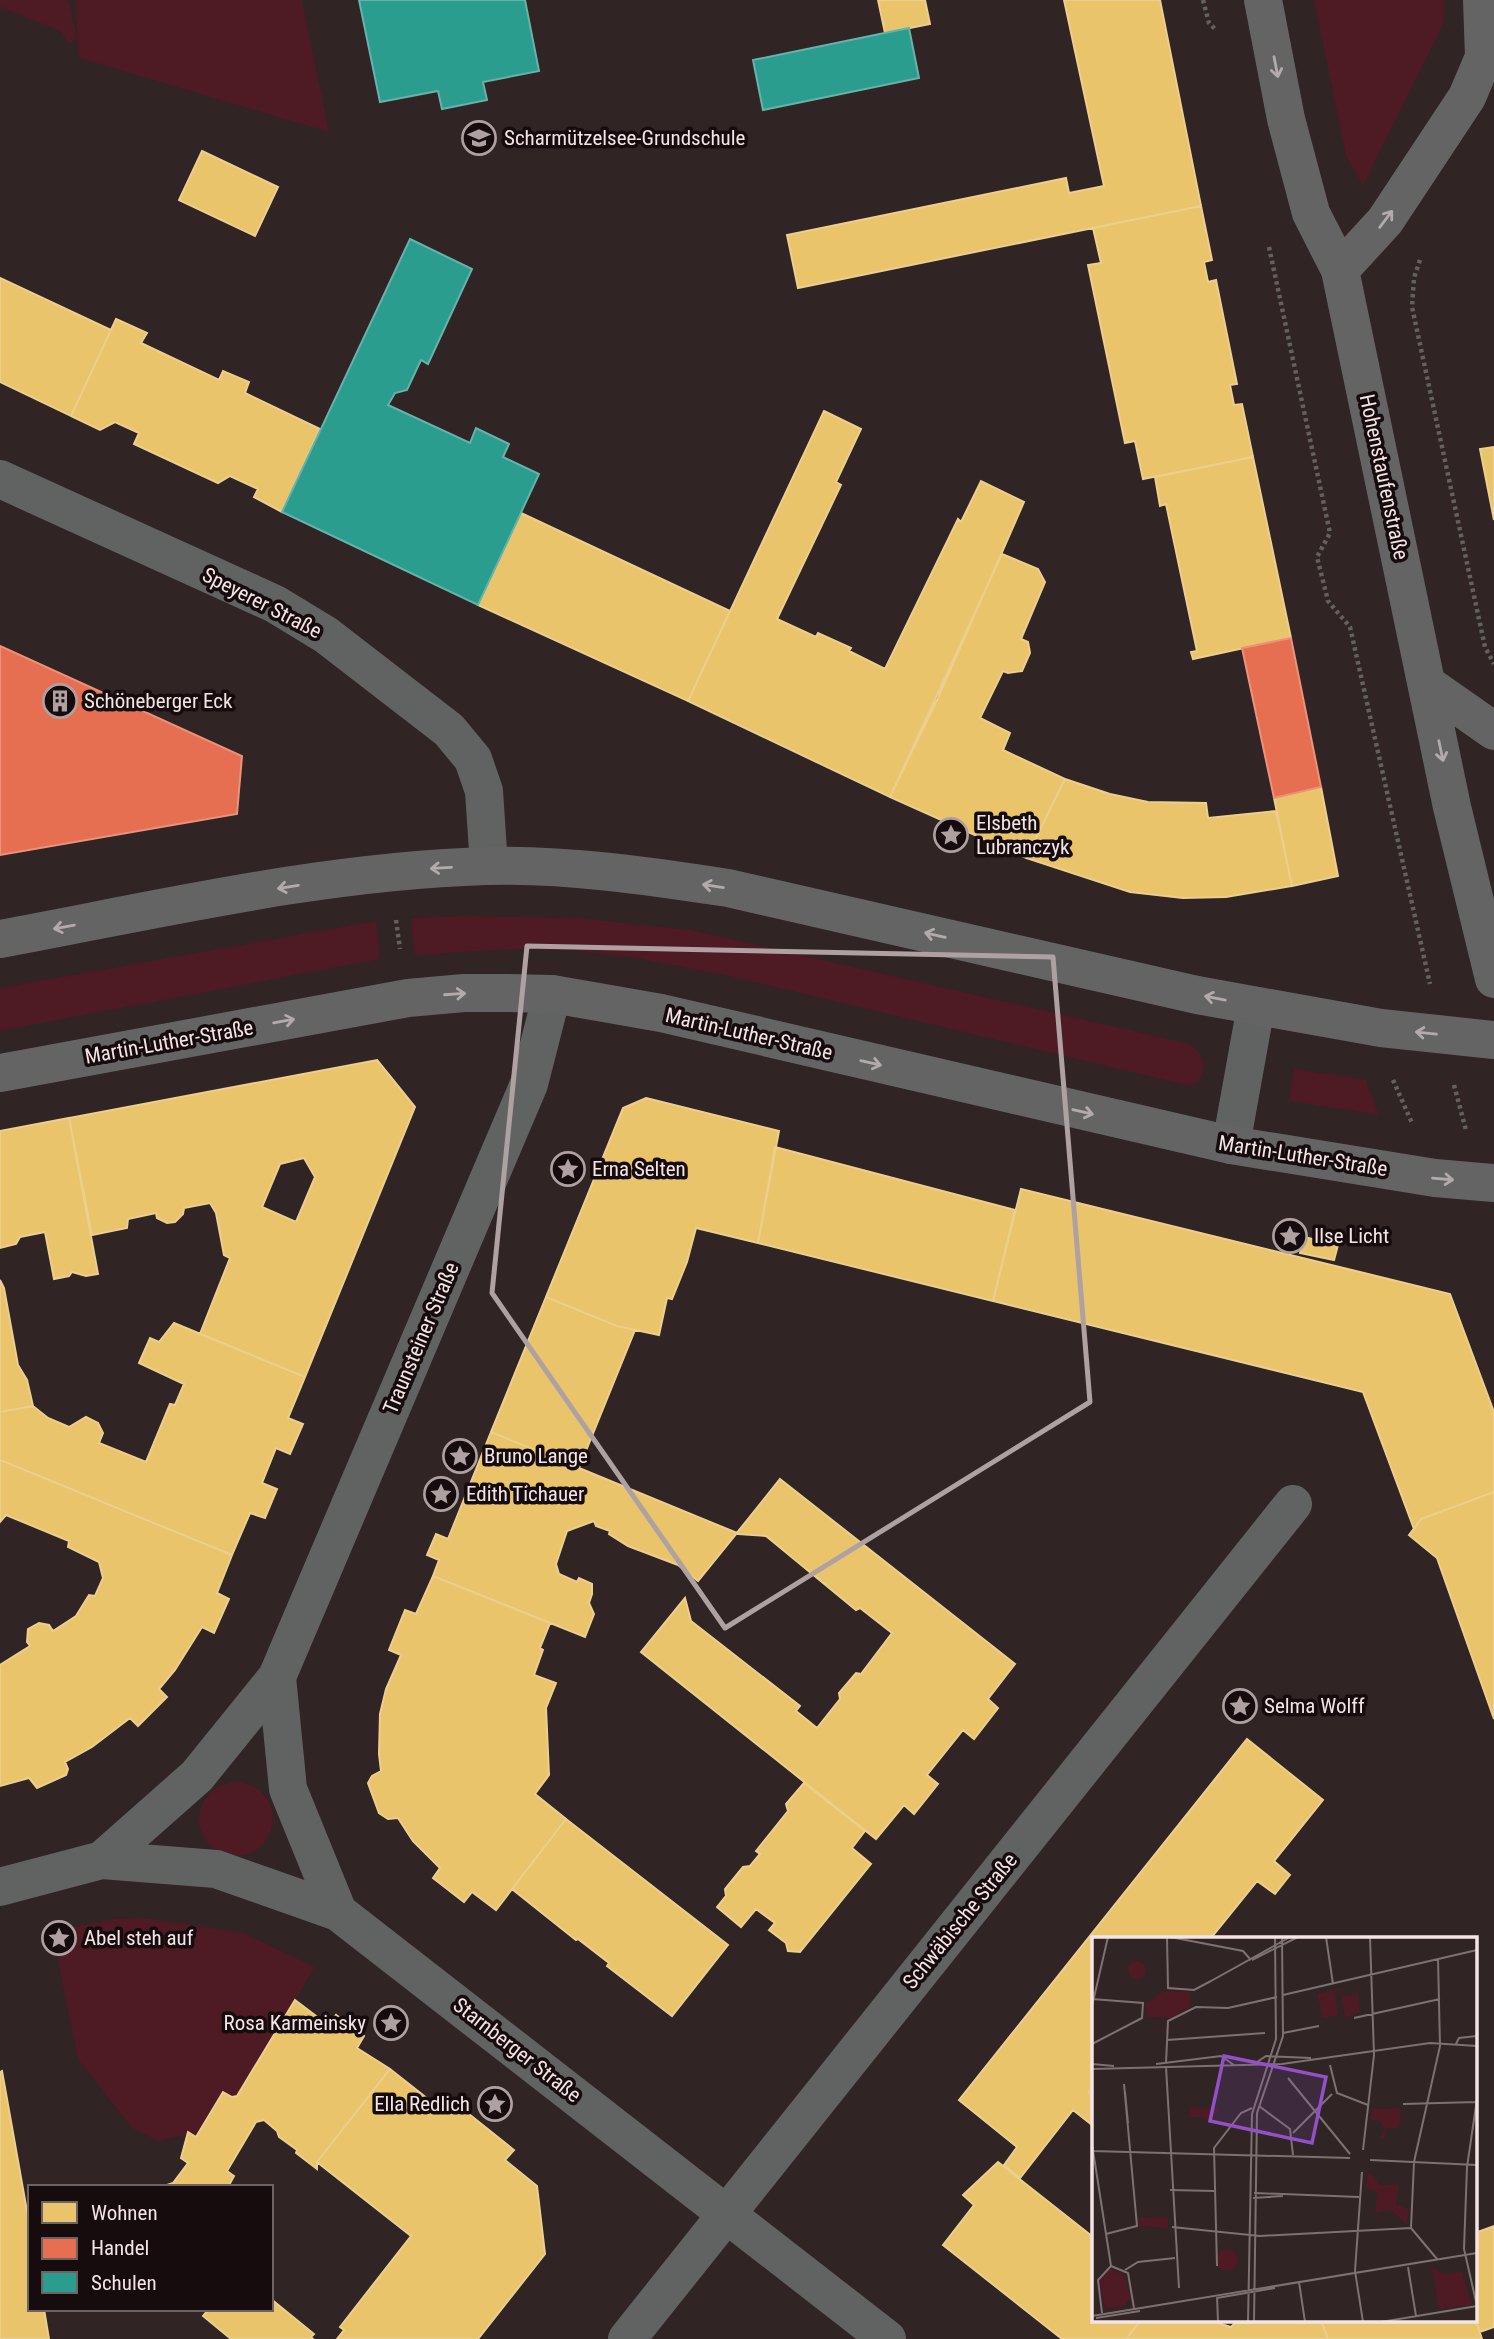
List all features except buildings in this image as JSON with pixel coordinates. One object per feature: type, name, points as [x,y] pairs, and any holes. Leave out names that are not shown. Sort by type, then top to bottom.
[{"type":"main road","name":"Hohenstaufenstraße","points":[[1263,0],[1286,119],[1311,213],[1340,270],[1452,807],[1494,979]]},
{"type":"main road","points":[[1340,270],[1385,221],[1467,97],[1484,57],[1482,0]]},
{"type":"main road","points":[[1427,684],[1494,731]]},
{"type":"main road","points":[[0,939],[355,876],[489,866],[558,867],[728,888],[1044,962],[1256,1006],[1381,1028],[1494,1040]]},
{"type":"main road","name":"Martin-Luther-Straße","points":[[0,1073],[408,998],[464,993],[552,994],[661,1013],[1231,1145],[1435,1178],[1494,1183]]},
{"type":"street","name":"Speyerer Straße","points":[[0,479],[275,604],[326,635],[449,730],[473,759],[481,779],[489,866]]},
{"type":"street","name":"Traunsteiner Straße","points":[[0,1887],[102,1860],[197,1776],[278,1677],[529,1084],[552,994]]},
{"type":"street","points":[[1231,1145],[1256,1006]]},
{"type":"street","name":"Schwäbische Straße","points":[[627,2339],[1293,1504]]},
{"type":"street","name":"Traunsteiner Straße","points":[[278,1677],[288,1789],[338,1912]]},
{"type":"street","name":"Starnberger Straße","points":[[102,1860],[216,1869],[338,1912],[887,2339]]},
{"type":"path","points":[[1203,0],[1209,23],[1217,31]]},
{"type":"path","points":[[1268,239],[1330,533],[1317,557],[1328,601],[1350,626],[1409,897]]},
{"type":"path","points":[[1414,278],[1412,307],[1485,647],[1494,664]]},
{"type":"path","points":[[396,919],[401,957]]},
{"type":"path","points":[[1393,1079],[1412,1124]]},
{"type":"highlighted area","points":[[527,946],[1053,957],[1090,1402],[725,1628],[492,1293]]},
{"type":"shaded area","points":[[0,0],[68,0],[77,38],[69,43],[60,31],[0,7]]},
{"type":"shaded area","points":[[75,0],[302,0],[329,132],[79,58]]},
{"type":"shaded area","points":[[1314,0],[1445,0],[1443,24],[1363,185],[1346,156]]},
{"type":"shaded area","points":[[411,918],[577,918],[691,930],[1186,1043],[1199,1052],[1204,1066],[1203,1073],[1200,1079],[1186,1085],[729,976],[636,958],[572,950],[511,949],[415,955]]},
{"type":"shaded area","points":[[376,921],[380,959],[0,1031],[0,988]]},
{"type":"shaded area","points":[[1294,1069],[1366,1080],[1379,1115],[1289,1101]]},
{"type":"shaded area","points":[[236,1782],[257,1788],[267,1798],[273,1819],[267,1840],[257,1850],[236,1856],[215,1850],[205,1840],[199,1819],[205,1798],[215,1788]]},
{"type":"shaded area","points":[[143,1918],[244,1933],[315,1967],[237,2096],[232,2097],[223,2092],[196,2137],[188,2132],[186,2135],[158,2141],[132,2128],[78,2059],[52,1932],[112,1919]]},
{"type":"place","name":"Scharmützelsee-Grundschule","points":[[479,138]]},
{"type":"place","name":"Schöneberger Eck","points":[[60,701]]},
{"type":"place","name":"Elsbeth Lubranczyk","points":[[951,835]]},
{"type":"place","name":"Erna Selten","points":[[568,1169]]},
{"type":"place","name":"Ilse Licht","points":[[1290,1236]]},
{"type":"place","name":"Bruno Lange","points":[[460,1456]]},
{"type":"place","name":"Edith Tichauer","points":[[441,1494]]},
{"type":"place","name":"Selma Wolff","points":[[1240,1706]]},
{"type":"place","name":"Abel steh auf","points":[[59,1938]]},
{"type":"place","name":"Rosa Karmeinsky","points":[[391,2023]]},
{"type":"place","name":"Ella Redlich","points":[[495,2104]]}]
